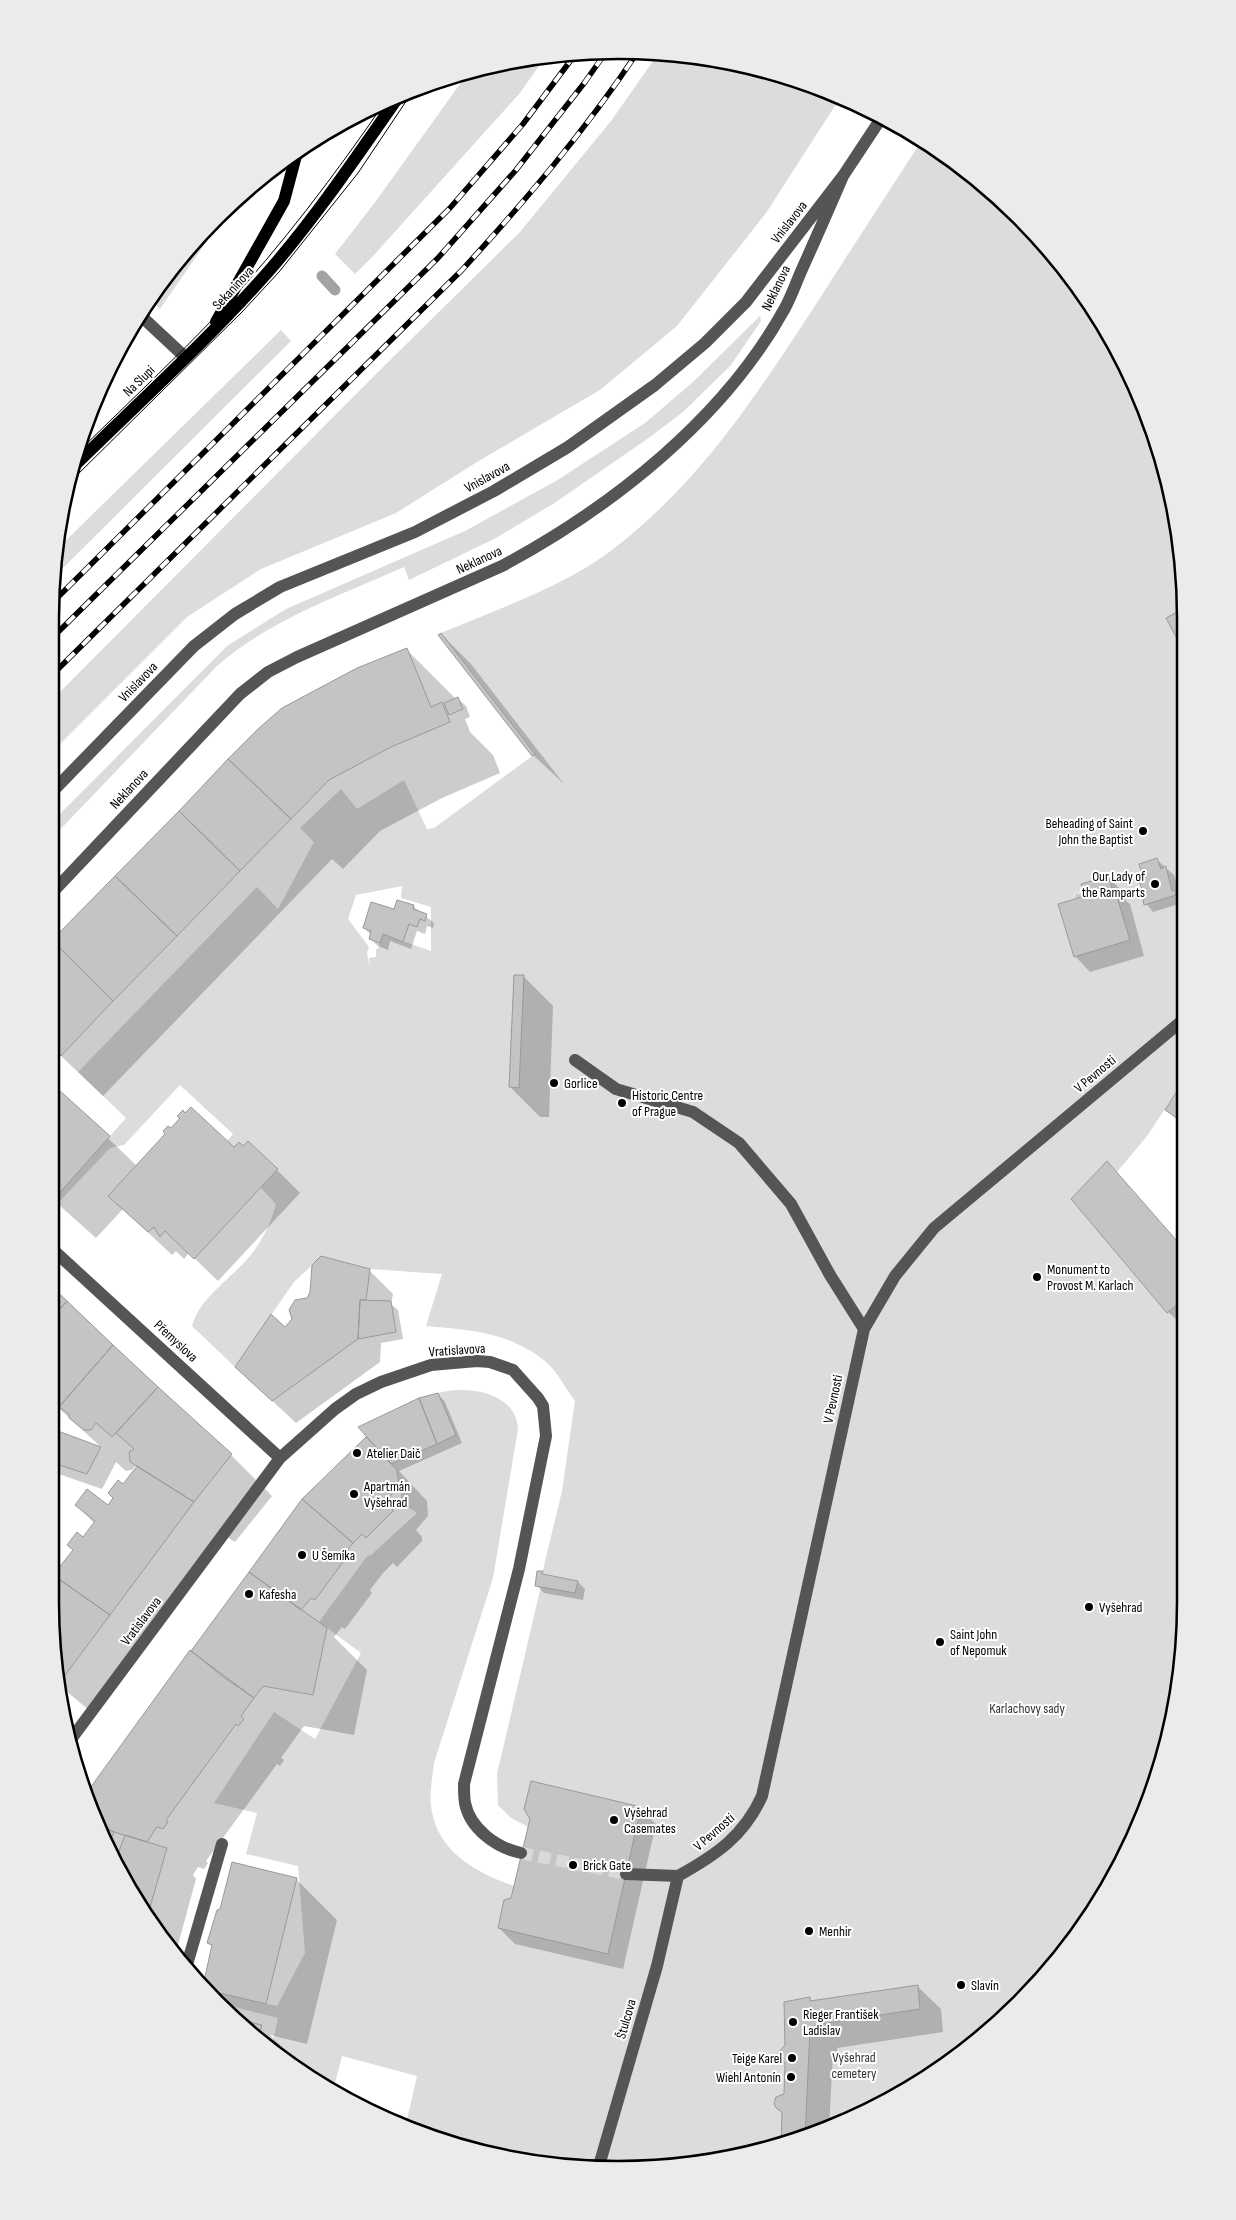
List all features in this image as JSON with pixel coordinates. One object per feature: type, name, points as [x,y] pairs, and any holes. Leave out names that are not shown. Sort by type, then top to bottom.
[{"type":"main road","name":"Sekaninova","points":[[209,335],[268,273],[312,219],[393,106]]},
{"type":"main road","name":"Sekaninova","points":[[209,335],[276,217],[287,194],[296,161]]},
{"type":"main road","name":"Na Slupi","points":[[82,458],[209,335]]},
{"type":"street","name":"Vnislavova","points":[[59,785],[194,646],[235,614],[280,587],[415,532],[494,491],[568,447],[655,385],[705,343],[746,302],[843,176],[878,123]]},
{"type":"street","name":"Neklanova","points":[[59,886],[240,694],[268,672],[296,657],[502,566],[533,550],[627,486],[687,433],[722,397],[750,362],[785,308],[843,176]]},
{"type":"street","points":[[145,320],[185,357]]},
{"type":"street","name":"V Pevnosti","points":[[678,1876],[712,1858],[739,1833],[753,1816],[762,1796],[864,1329],[895,1276],[934,1228],[1177,1025]]},
{"type":"street","points":[[574,1060],[616,1089],[693,1112],[739,1143],[790,1204],[830,1275],[864,1329]]},
{"type":"street","name":"Přemyslova","points":[[59,1254],[280,1458]]},
{"type":"street","name":"Vratislavova","points":[[75,1734],[280,1458],[335,1409],[356,1394],[381,1382],[431,1365],[477,1361],[498,1364],[520,1376],[538,1398],[543,1406],[546,1436],[540,1476],[519,1569],[464,1784],[465,1804],[472,1822],[490,1839],[508,1850],[521,1853]]},
{"type":"street","points":[[188,1959],[222,1844]]},
{"type":"street","points":[[626,1874],[678,1876]]},
{"type":"street","name":"Štulcova","points":[[600,2161],[657,1966],[678,1876]]},
{"type":"green space","points":[[654,60],[727,69],[798,88],[837,103],[766,213],[677,326],[600,390],[477,462],[396,513],[261,569],[187,617],[59,745],[59,693],[520,232],[611,121]]},
{"type":"green space","points":[[540,65],[520,93],[355,274],[335,254],[376,201],[462,81],[509,69]]},
{"type":"green space","points":[[918,146],[958,174],[987,198],[1038,249],[1062,278],[1083,307],[1120,371],[1148,438],[1158,473],[1167,509],[1176,581],[1177,1092],[1147,1136],[1117,1172],[1107,1161],[1071,1199],[1167,1312],[1177,1304],[1177,1602],[1176,1639],[1167,1711],[1148,1782],[1135,1816],[1120,1849],[1083,1913],[1038,1971],[1013,1997],[987,2022],[929,2067],[865,2104],[805,2129],[810,2030],[814,2030],[815,2025],[920,2009],[917,1985],[810,2001],[809,1997],[785,2002],[785,2045],[778,2053],[778,2058],[785,2063],[784,2094],[776,2097],[774,2103],[776,2108],[782,2112],[781,2137],[727,2151],[655,2160],[581,2160],[509,2151],[438,2132],[407,2120],[417,2076],[342,2056],[335,2084],[307,2067],[273,2042],[278,2018],[233,2007],[219,1993],[277,2006],[305,1953],[298,1866],[246,1854],[257,1813],[214,1803],[274,1712],[315,1739],[361,1653],[319,1622],[368,1555],[370,1556],[417,1513],[402,1503],[397,1470],[391,1464],[455,1435],[438,1393],[462,1390],[488,1394],[509,1406],[515,1416],[518,1429],[493,1578],[434,1763],[431,1803],[438,1830],[454,1852],[476,1869],[514,1886],[528,1827],[511,1818],[498,1805],[497,1774],[541,1586],[575,1593],[578,1581],[542,1574],[562,1491],[575,1401],[549,1365],[531,1351],[503,1338],[488,1334],[426,1326],[442,1274],[370,1269],[322,1256],[294,1282],[235,1367],[192,1326],[196,1316],[209,1297],[255,1250],[269,1225],[274,1211],[276,1204],[260,1187],[248,1141],[243,1146],[239,1142],[234,1147],[227,1141],[233,1134],[180,1085],[124,1145],[110,1148],[59,1202],[59,1193],[126,1118],[78,1072],[257,887],[278,909],[314,842],[300,828],[341,789],[357,809],[404,780],[427,829],[434,828],[535,754],[441,633],[527,598],[569,577],[608,553],[640,527],[695,472],[720,442],[744,411],[811,312]],"holes":[[[1157,858],[1161,869],[1167,866],[1172,891],[1175,890],[1176,895],[1144,905],[1138,879],[1143,876],[1139,864]],[[1108,876],[1112,888],[1114,888],[1129,940],[1074,957],[1058,904],[1075,899],[1074,894],[1083,891],[1081,884]],[[402,886],[401,898],[431,907],[431,951],[383,934],[378,949],[376,949],[376,957],[369,958],[370,968],[367,953],[369,947],[348,919],[356,895]]]},
{"type":"green space","points":[[209,237],[209,238],[160,309],[155,304],[174,278]]},
{"type":"green space","points":[[760,316],[761,321],[731,365],[683,412],[556,502],[496,538],[409,580],[404,567],[306,610],[238,649],[217,666],[59,831],[59,815],[227,646],[286,609],[465,531],[556,481],[645,423],[693,382]]},
{"type":"green space","points":[[281,330],[291,341],[61,570],[64,542]]},
{"type":"building","points":[[1177,612],[1177,639],[1166,618]]},
{"type":"building","points":[[441,633],[535,754],[532,756],[438,635]]},
{"type":"building","points":[[407,648],[431,707],[442,702],[450,722],[391,747],[329,780],[291,819],[228,759],[282,708],[357,668]]},
{"type":"building","points":[[458,697],[463,709],[449,715],[444,703]]},
{"type":"building","points":[[228,759],[291,819],[240,871],[179,811]]},
{"type":"building","points":[[179,811],[240,871],[177,936],[115,876]]},
{"type":"building","name":"Our Lady of the Ramparts","points":[[1157,858],[1161,869],[1166,866],[1172,891],[1175,890],[1176,895],[1144,905],[1143,900],[1145,899],[1138,878],[1143,876],[1139,864]]},
{"type":"building","points":[[115,876],[177,936],[113,1001],[59,947],[59,933]]},
{"type":"building","points":[[1108,876],[1112,888],[1114,887],[1130,940],[1074,957],[1058,904],[1085,896],[1081,884]]},
{"type":"building","points":[[397,900],[414,905],[413,909],[427,914],[425,921],[420,919],[417,927],[409,924],[403,942],[383,934],[380,943],[369,939],[371,931],[363,928],[371,902],[394,909]]},
{"type":"building","points":[[59,947],[113,1001],[61,1056],[59,1054]]},
{"type":"building","points":[[514,975],[524,975],[519,1088],[509,1087]]},
{"type":"building","points":[[59,1090],[110,1136],[59,1193]]},
{"type":"building","points":[[1177,1092],[1177,1118],[1165,1110]]},
{"type":"building","points":[[191,1107],[234,1147],[239,1142],[243,1146],[248,1141],[278,1169],[194,1259],[165,1231],[160,1237],[154,1227],[148,1232],[108,1196],[165,1134],[163,1131],[168,1126],[171,1128],[180,1118],[177,1116],[183,1110],[185,1113]]},
{"type":"building","points":[[1107,1161],[1177,1241],[1177,1305],[1167,1313],[1071,1199]]},
{"type":"building","points":[[321,1256],[370,1269],[366,1300],[360,1300],[358,1339],[272,1401],[235,1367],[271,1314],[285,1327],[292,1319],[289,1310],[295,1300],[307,1298],[310,1292],[312,1265]]},
{"type":"building","points":[[59,1293],[67,1301],[59,1310]]},
{"type":"building","points":[[360,1300],[391,1301],[396,1332],[358,1339]]},
{"type":"building","points":[[67,1301],[113,1345],[59,1407],[59,1310]]},
{"type":"building","points":[[113,1345],[158,1387],[112,1437],[96,1423],[91,1430],[84,1430],[69,1418],[69,1414],[59,1407]]},
{"type":"building","points":[[158,1387],[232,1454],[194,1502],[130,1462],[129,1452],[134,1449],[116,1433]]},
{"type":"building","points":[[438,1393],[456,1435],[437,1444],[419,1398]]},
{"type":"building","points":[[419,1398],[437,1444],[391,1464],[358,1427]]},
{"type":"building","points":[[59,1431],[101,1447],[87,1474],[59,1465]]},
{"type":"building","points":[[366,1437],[397,1470],[399,1485],[387,1500],[392,1505],[393,1511],[366,1538],[362,1534],[353,1543],[302,1499]]},
{"type":"building","points":[[137,1466],[194,1502],[110,1615],[59,1579],[59,1568],[73,1550],[67,1545],[77,1532],[83,1537],[95,1521],[75,1505],[87,1489],[108,1505],[113,1498],[108,1493],[118,1480],[123,1484]]},
{"type":"building","points":[[302,1499],[353,1543],[340,1560],[343,1562],[315,1600],[311,1598],[301,1610],[249,1572]]},
{"type":"building","points":[[537,1571],[543,1571],[542,1574],[578,1581],[575,1593],[535,1586]]},
{"type":"building","points":[[249,1572],[327,1628],[313,1695],[263,1686],[254,1698],[191,1651]]},
{"type":"building","points":[[59,1579],[110,1615],[64,1676],[60,1639]]},
{"type":"building","points":[[190,1650],[222,1676],[254,1698],[241,1716],[244,1719],[238,1726],[236,1724],[166,1820],[168,1822],[163,1829],[157,1827],[147,1842],[107,1829],[90,1788]]},
{"type":"building","name":"Brick Gate","points":[[531,1781],[641,1807],[608,1954],[498,1928],[504,1900],[511,1898],[530,1819],[524,1809]]},
{"type":"building","points":[[107,1829],[114,1832],[111,1838]]},
{"type":"building","points":[[125,1835],[167,1848],[150,1908],[134,1882],[118,1853]]},
{"type":"building","points":[[232,1862],[297,1878],[266,2004],[219,1993],[205,1978],[212,1945],[207,1943],[217,1910],[220,1909]]},
{"type":"building","points":[[918,1985],[920,2009],[815,2025],[814,2030],[810,2030],[805,2129],[781,2137],[782,2112],[776,2108],[774,2103],[776,2097],[784,2094],[785,2063],[778,2058],[778,2053],[785,2045],[784,2002],[810,1997],[810,2001]]},
{"type":"building","points":[[249,2022],[262,2025],[260,2031]]},
{"type":"waterway","points":[[322,276],[335,290]]},
{"type":"tunnel","points":[[521,1853],[626,1874]]},
{"type":"tram line","points":[[78,474],[242,312],[279,272],[358,173],[407,100]]},
{"type":"tram line","points":[[86,444],[222,310],[266,260],[307,209],[377,113]]},
{"type":"railway","points":[[59,631],[438,258],[516,170],[601,59]]},
{"type":"railway","points":[[59,668],[462,270],[554,165],[597,110],[633,59]]},
{"type":"railway","points":[[60,595],[450,208],[523,124],[570,61]]},
{"type":"place","name":"Beheading of Saint John the Baptist","points":[[1143,831]]},
{"type":"place","name":"Our Lady of the Ramparts","points":[[1155,884]]},
{"type":"place","name":"Gorlice","points":[[554,1083]]},
{"type":"place","name":"Historic Centre of Prague","points":[[622,1103]]},
{"type":"place","name":"Monument to Provost M. Karlach","points":[[1037,1277]]},
{"type":"place","name":"Atelier Daič","points":[[357,1453]]},
{"type":"place","name":"Apartmán Vyšehrad","points":[[354,1494]]},
{"type":"place","name":"U Šemíka","points":[[302,1555]]},
{"type":"place","name":"Kafesha","points":[[249,1594]]},
{"type":"place","name":"Vyšehrad","points":[[1089,1607]]},
{"type":"place","name":"Saint John of Nepomuk","points":[[940,1642]]},
{"type":"place","name":"Vyšehrad Casemates","points":[[614,1820]]},
{"type":"place","name":"Brick Gate","points":[[573,1865]]},
{"type":"place","name":"Menhir","points":[[809,1931]]},
{"type":"place","name":"Slavín","points":[[961,1985]]},
{"type":"place","name":"Rieger František Ladislav","points":[[793,2022]]},
{"type":"place","name":"Teige Karel","points":[[792,2058]]},
{"type":"place","name":"Wiehl Antonín","points":[[791,2077]]},
{"type":"park label","name":"Karlachovy sady","points":[[1027,1708]]},
{"type":"park label","name":"Vyšehrad cemetery","points":[[854,2066]]}]
